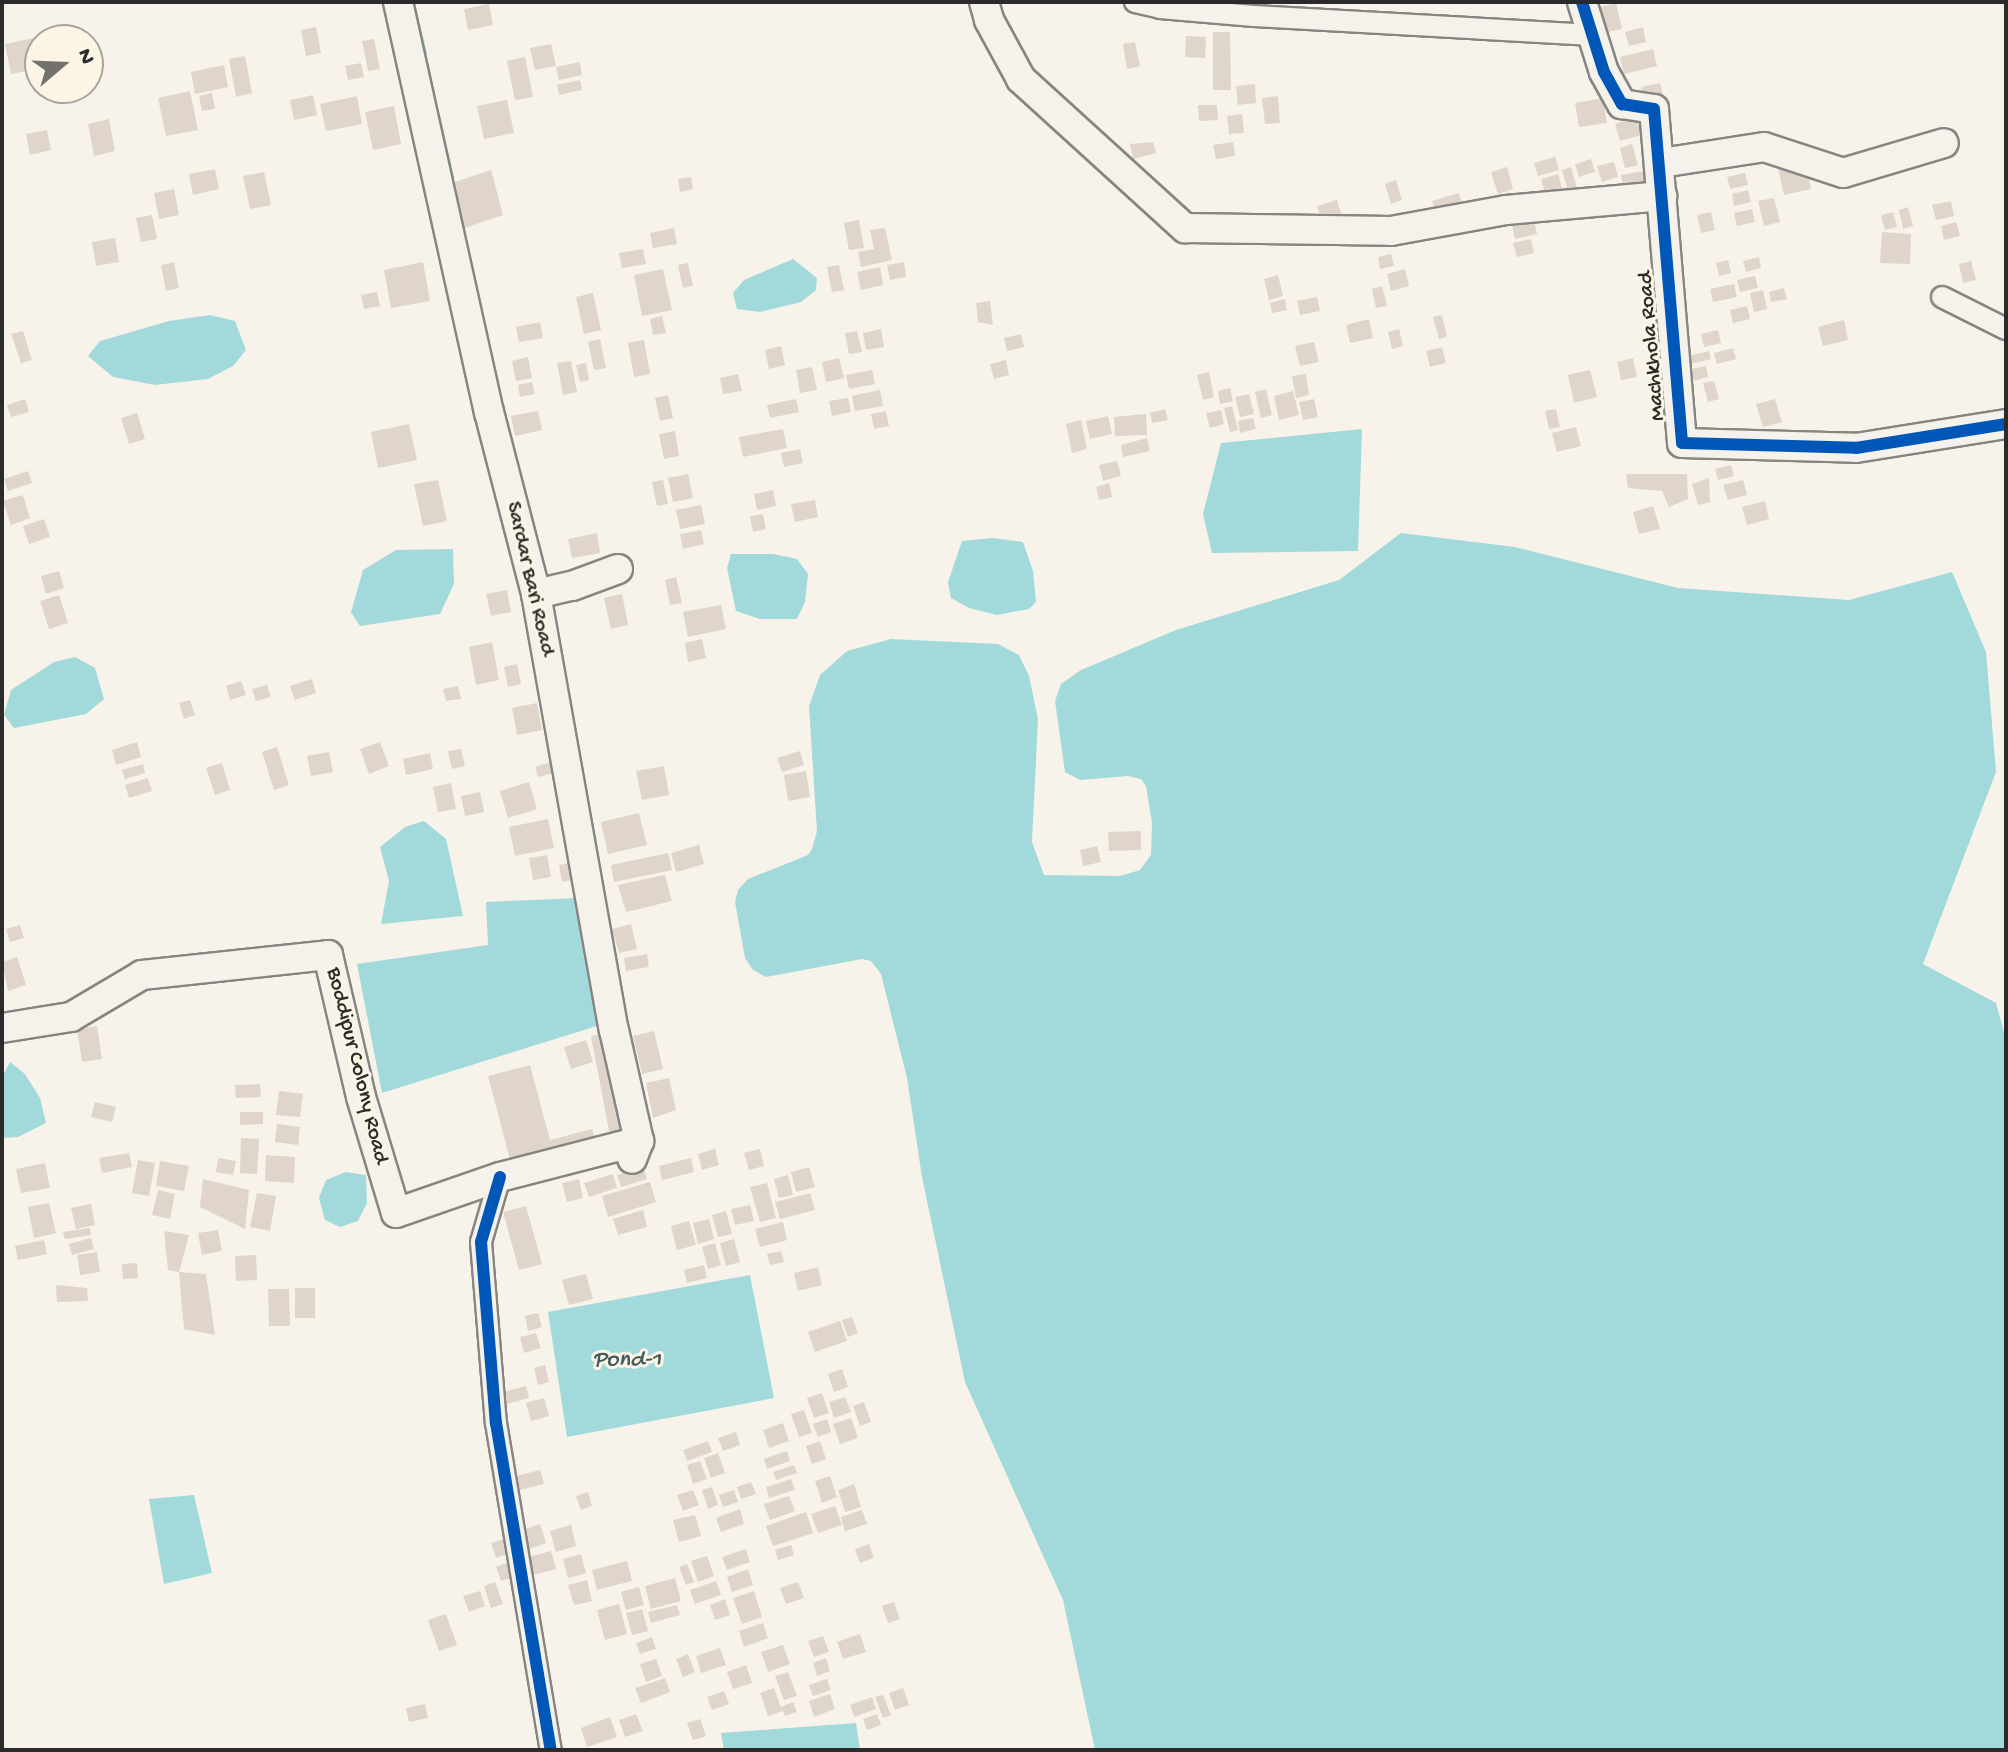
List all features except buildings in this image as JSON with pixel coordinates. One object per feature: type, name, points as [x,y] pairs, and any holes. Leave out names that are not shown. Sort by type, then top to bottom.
[{"type":"main road","name":"Sardar Bari Road","points":[[398,2],[479,368],[536,594],[635,1150]]},
{"type":"main road","points":[[984,2],[989,20],[1021,79],[1185,228],[1391,231],[1506,210],[1662,196]]},
{"type":"main road","name":"Machkhola Road","points":[[1582,2],[1604,72],[1622,104],[1654,109],[1661,163],[1666,282],[1680,396],[1682,443],[1856,448],[2006,424]]},
{"type":"main road","points":[[1661,163],[1764,147],[1843,173],[1944,143]]},
{"type":"main road","points":[[536,594],[618,569]]},
{"type":"main road","name":"Boddipur Colony Road","points":[[2,1028],[71,1017],[142,975],[328,955],[361,1097],[396,1213],[500,1177],[635,1150]]},
{"type":"street","points":[[1135,2],[1160,8],[1254,16],[1592,35]]},
{"type":"street","points":[[1942,297],[2006,329]]},
{"type":"street","points":[[500,1177],[481,1242],[496,1423],[551,1750]]},
{"type":"water","points":[[793,259],[817,278],[816,290],[801,302],[760,312],[737,309],[733,293],[744,280]]},
{"type":"water","points":[[210,315],[235,321],[246,350],[233,366],[208,379],[155,385],[113,377],[88,356],[100,341],[169,321]]},
{"type":"water","points":[[1362,429],[1358,551],[1212,553],[1203,514],[1221,443]]},
{"type":"water","points":[[1401,533],[1515,547],[1678,588],[1849,600],[1952,572],[1986,652],[1996,772],[1923,964],[1996,1003],[2006,1040],[2006,1750],[1095,1750],[1063,1600],[965,1382],[922,1177],[907,1078],[881,974],[871,961],[862,959],[766,977],[753,970],[745,958],[735,902],[738,890],[748,879],[808,855],[812,849],[817,831],[809,706],[820,675],[847,651],[891,639],[998,644],[1019,655],[1029,676],[1038,719],[1032,842],[1044,875],[1120,876],[1140,870],[1151,855],[1152,823],[1146,786],[1141,779],[1128,776],[1080,780],[1065,772],[1055,701],[1061,684],[1081,670],[1176,630],[1339,580]]},
{"type":"water","points":[[992,538],[1023,542],[1033,571],[1036,602],[1029,609],[997,615],[969,608],[951,598],[948,582],[962,541]]},
{"type":"water","points":[[453,549],[454,584],[440,614],[360,626],[351,612],[363,570],[396,550]]},
{"type":"water","points":[[731,554],[773,554],[797,559],[808,574],[805,602],[797,619],[760,619],[736,611],[727,568]]},
{"type":"water","points":[[75,657],[95,668],[104,699],[86,714],[14,728],[4,715],[11,690],[54,662]]},
{"type":"water","points":[[424,821],[446,839],[463,916],[381,924],[389,881],[380,847],[405,827]]},
{"type":"water","points":[[579,898],[603,1024],[382,1093],[357,964],[488,945],[486,902]]},
{"type":"water","points":[[10,1062],[25,1074],[40,1098],[46,1123],[18,1137],[2,1138],[2,1077]]},
{"type":"water","points":[[346,1172],[366,1175],[367,1203],[358,1221],[340,1227],[325,1220],[319,1198],[326,1180]]},
{"type":"water","name":"Pond-1","points":[[750,1275],[774,1398],[567,1437],[548,1312]]},
{"type":"water","points":[[194,1495],[212,1573],[164,1584],[149,1499]]},
{"type":"water","points":[[856,1723],[860,1750],[724,1750],[721,1733]]},
{"type":"waterway","points":[[412,3],[424,54]]},
{"type":"waterway","points":[[426,65],[433,97]]},
{"type":"waterway","points":[[437,115],[451,177],[449,182]]},
{"type":"cycle path","points":[[1582,2],[1604,72],[1622,104],[1654,109],[1682,443],[1856,448],[2006,424]]},
{"type":"cycle path","points":[[500,1177],[481,1242],[496,1423],[551,1750]]}]
